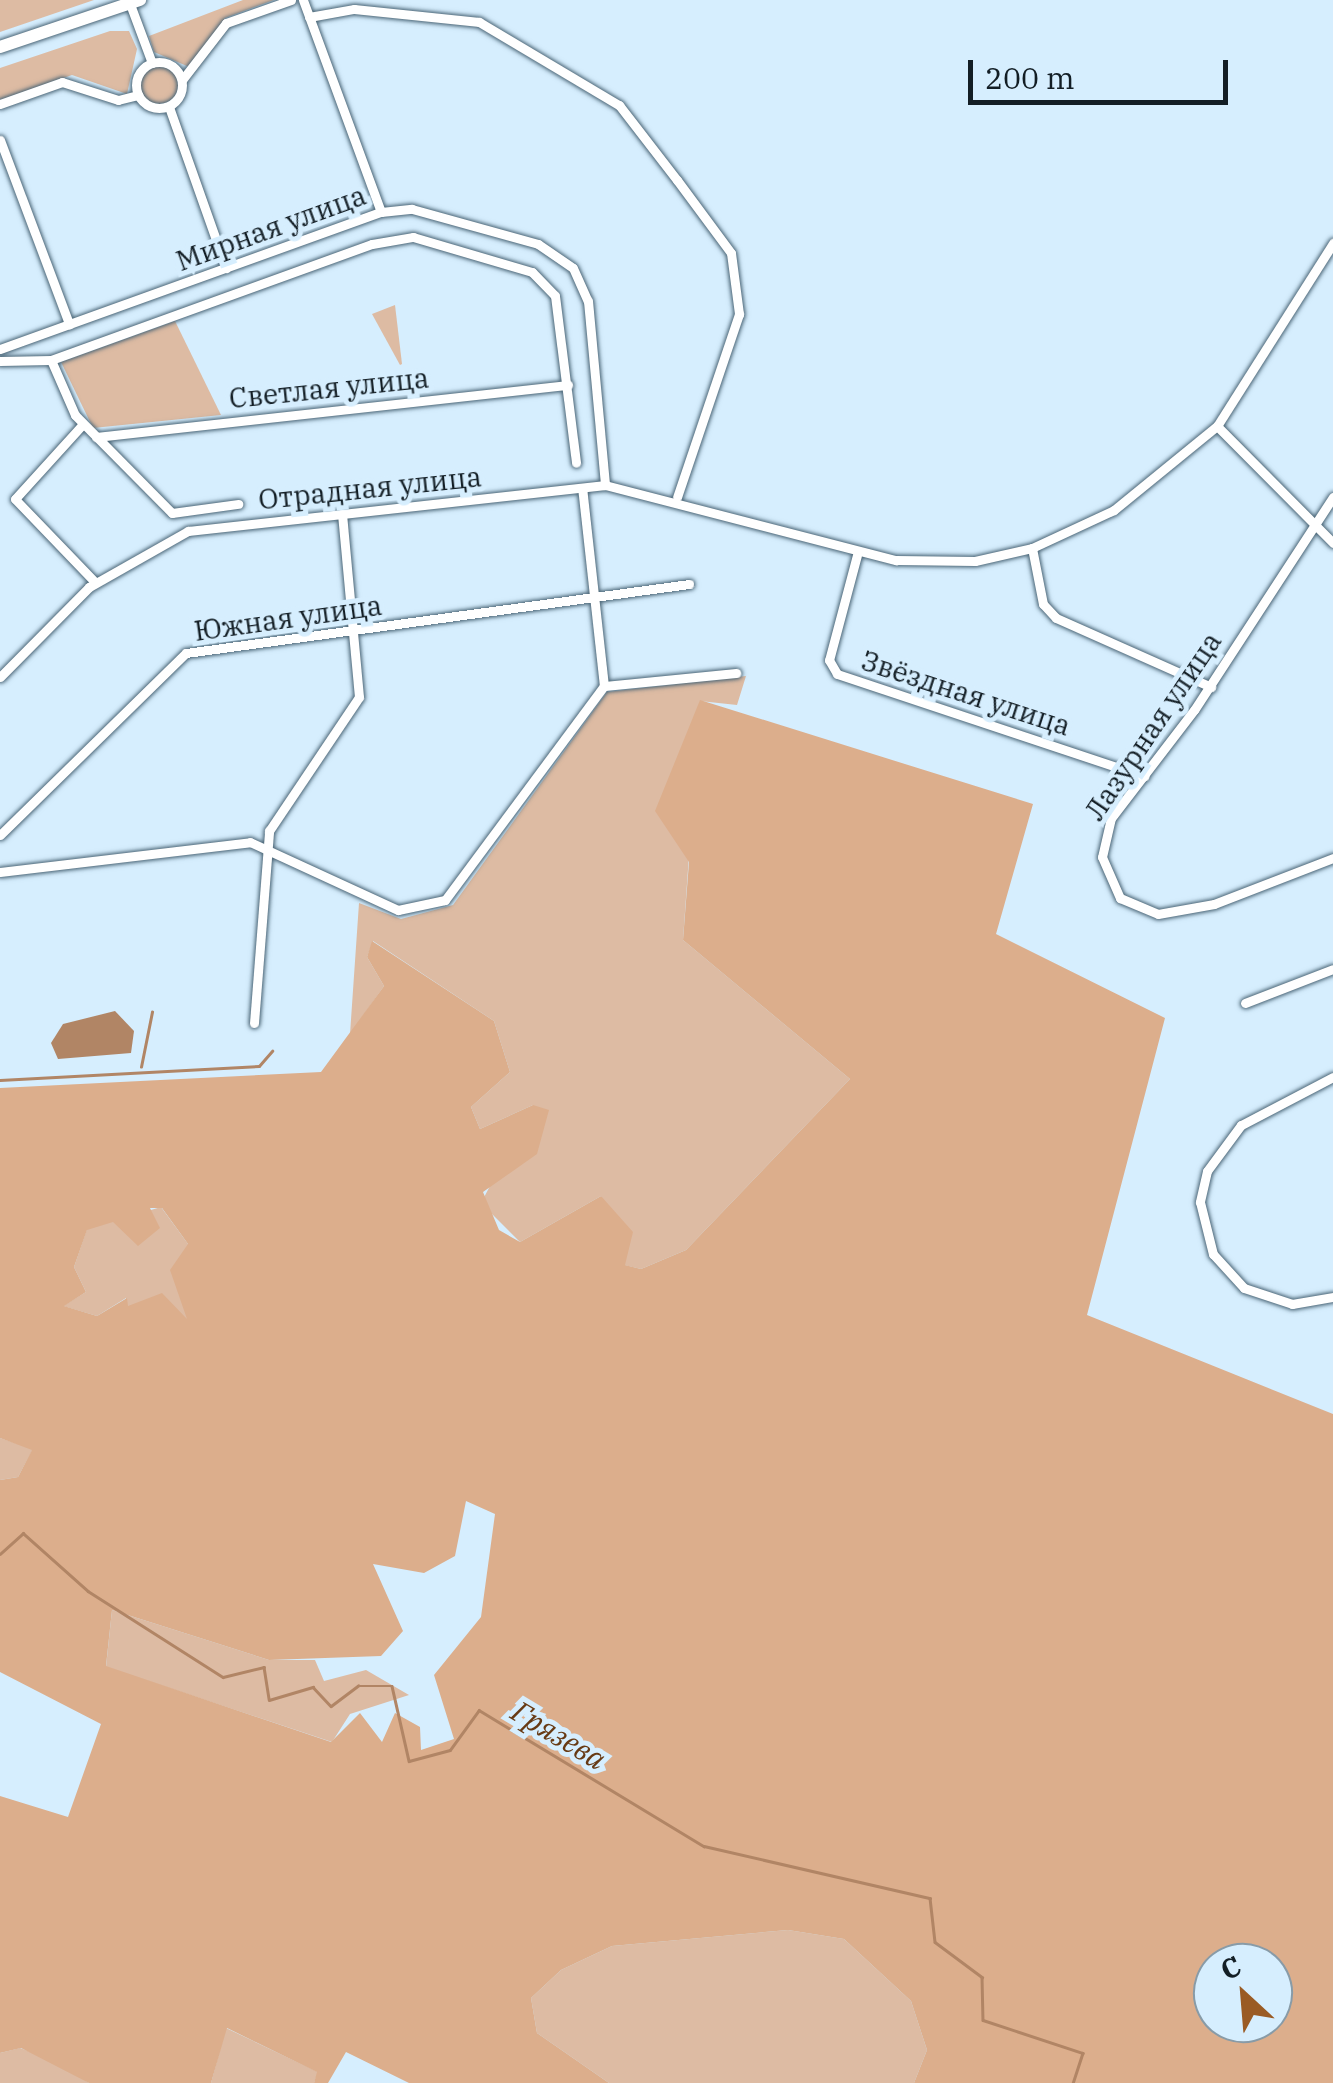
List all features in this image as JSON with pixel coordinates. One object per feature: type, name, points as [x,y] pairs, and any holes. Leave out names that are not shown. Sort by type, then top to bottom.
[{"type":"street","points":[[226,268],[169,107],[182,80],[226,23],[291,0]]},
{"type":"street","points":[[303,0],[381,212]]},
{"type":"street","points":[[0,47],[135,2],[152,64]]},
{"type":"street","points":[[309,17],[354,9],[479,22],[619,105],[657,154],[731,253],[739,314],[678,497]]},
{"type":"street","points":[[138,95],[139,74],[152,64],[170,65],[182,80]]},
{"type":"street","points":[[0,104],[62,82],[118,100],[138,95],[169,107]]},
{"type":"street","points":[[0,140],[70,324]]},
{"type":"street","name":"Мирная улица","points":[[0,349],[381,212],[412,210],[538,244],[573,268],[588,301],[605,486]]},
{"type":"street","name":"Мирная улица","points":[[0,361],[51,360],[372,244],[413,238],[546,284],[561,312],[576,462]]},
{"type":"street","name":"Отрадная улица","points":[[0,678],[95,582],[188,531],[605,486],[678,497],[857,555],[932,564],[1032,548],[1114,510],[1217,426],[1330,258],[1333,243]]},
{"type":"street","points":[[51,360],[84,424],[172,513],[238,504]]},
{"type":"street","name":"Светлая улица","points":[[96,437],[568,386]]},
{"type":"street","points":[[84,424],[15,498],[95,582]]},
{"type":"street","points":[[1217,426],[1333,543]]},
{"type":"street","points":[[0,872],[266,844],[398,910],[451,896],[604,686],[582,488]]},
{"type":"street","name":"Лазурная улица","points":[[1333,497],[1312,519],[1210,687],[1144,776],[1102,842],[1112,887],[1142,911],[1214,904],[1333,858]]},
{"type":"street","points":[[254,1023],[266,844],[357,706],[342,514]]},
{"type":"street","points":[[1032,548],[1043,604],[1056,618],[1210,687]]},
{"type":"street","name":"Звёздная улица","points":[[857,555],[829,660],[837,674],[1144,776]]},
{"type":"street","name":"Южная улица","points":[[0,835],[186,652],[594,600],[689,584]]},
{"type":"street","points":[[604,686],[736,673]]},
{"type":"street","points":[[1245,1002],[1333,969]]},
{"type":"street","points":[[1333,1077],[1241,1124],[1207,1171],[1200,1202],[1213,1254],[1244,1288],[1292,1304],[1333,1297]]},
{"type":"shaded area","points":[[0,0],[94,0],[0,32]]},
{"type":"shaded area","points":[[243,0],[274,0],[225,18],[194,69],[154,52],[149,36]]},
{"type":"shaded area","points":[[110,31],[129,31],[137,49],[127,94],[72,75],[0,100],[0,68]]},
{"type":"shaded area","points":[[159,66],[172,72],[178,85],[172,98],[159,104],[146,98],[140,85],[146,72]]},
{"type":"shaded area","points":[[395,305],[402,364],[400,365],[372,314]]},
{"type":"shaded area","points":[[175,321],[221,415],[93,428],[61,362]]},
{"type":"shaded area","points":[[746,676],[737,705],[700,701],[683,940],[850,1079],[686,1250],[641,1269],[624,1265],[601,1196],[520,1242],[481,1203],[533,1105],[480,1129],[471,1107],[510,1072],[494,1021],[373,941],[367,957],[384,986],[350,1034],[359,903],[401,919],[453,905],[607,692]]},
{"type":"shaded area","points":[[700,700],[1033,804],[996,934],[1165,1018],[1087,1315],[1333,1414],[1333,2083],[914,2083],[927,2050],[911,2001],[844,1939],[788,1930],[612,1946],[561,1970],[531,1998],[537,2033],[609,2083],[409,2083],[346,2052],[328,2083],[314,2083],[317,2072],[227,2028],[211,2083],[89,2083],[21,2048],[0,2053],[0,1796],[68,1817],[101,1724],[0,1672],[0,1480],[18,1477],[32,1450],[0,1438],[0,1088],[321,1072],[384,986],[367,957],[372,941],[494,1021],[510,1072],[471,1107],[480,1129],[533,1105],[549,1110],[537,1154],[483,1192],[499,1230],[520,1242],[601,1196],[633,1232],[625,1265],[641,1269],[686,1250],[850,1079],[683,940],[689,862],[655,811]],"holes":[[[150,1208],[162,1208],[188,1244],[170,1270],[187,1319],[162,1293],[128,1306],[127,1298],[97,1316],[64,1306],[86,1292],[74,1267],[87,1230],[113,1222],[138,1246],[160,1228]],[[466,1501],[495,1514],[481,1617],[434,1675],[454,1739],[421,1750],[420,1727],[395,1713],[382,1742],[360,1713],[331,1742],[106,1666],[112,1610],[269,1660],[381,1656],[403,1631],[373,1564],[424,1573],[455,1556]]]},
{"type":"shaded area","points":[[115,1011],[134,1031],[131,1053],[58,1059],[51,1043],[63,1024]]},
{"type":"shaded area","points":[[161,1207],[188,1244],[188,1322],[127,1307],[126,1298],[97,1316],[63,1306],[86,1292],[74,1267],[87,1229]]},
{"type":"shaded area","points":[[0,1438],[33,1449],[18,1477],[0,1480]]},
{"type":"shaded area","points":[[112,1610],[269,1660],[315,1660],[324,1681],[366,1670],[409,1695],[350,1714],[332,1742],[106,1667]]},
{"type":"shaded area","points":[[788,1930],[844,1939],[911,2001],[927,2050],[914,2083],[609,2083],[537,2033],[531,1998],[561,1970],[612,1946]]},
{"type":"shaded area","points":[[226,2028],[318,2072],[314,2083],[211,2083]]},
{"type":"shaded area","points":[[20,2048],[62,2064],[89,2083],[0,2083],[0,2053]]},
{"type":"waterway","points":[[141,1067],[152,1012]]},
{"type":"waterway","points":[[0,1080],[259,1066],[272,1051]]},
{"type":"waterway","name":"Грязева","points":[[0,1554],[23,1533],[88,1591],[223,1677],[264,1667],[269,1700],[313,1687],[331,1706],[358,1686],[392,1686],[409,1761],[450,1750],[479,1710],[704,1846],[930,1898],[935,1942],[982,1977],[983,2020],[1083,2053],[1073,2083]]}]
